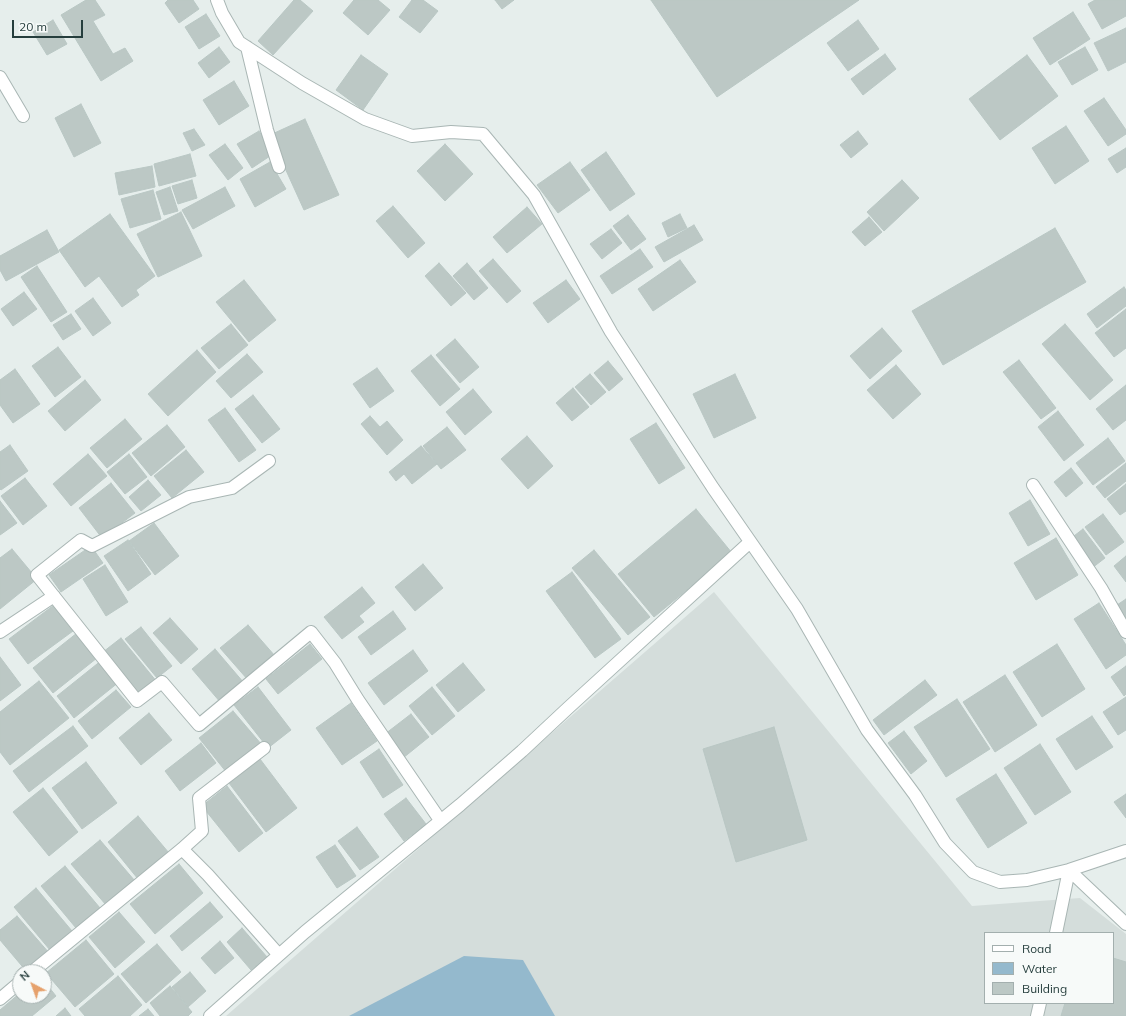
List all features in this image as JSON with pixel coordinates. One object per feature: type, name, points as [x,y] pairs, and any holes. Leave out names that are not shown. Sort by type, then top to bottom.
[{"type":"street","points":[[216,0],[239,42],[302,83],[365,119],[412,136],[451,132],[483,134],[534,195],[611,332],[713,488],[797,609],[866,730],[915,795],[945,843],[973,872],[1000,882],[1027,880],[1069,870],[1126,851]]},
{"type":"street","points":[[247,47],[279,167]]},
{"type":"street","points":[[0,77],[23,116]]},
{"type":"street","points":[[269,461],[232,488],[189,497],[92,546],[81,540],[37,575],[137,701],[162,682],[199,725],[311,632],[335,663],[358,700],[440,820]]},
{"type":"street","points":[[1033,485],[1101,588],[1126,632]]},
{"type":"street","points":[[210,1016],[305,932],[522,752],[568,708],[750,542]]},
{"type":"street","points":[[0,632],[54,596]]},
{"type":"street","points":[[42,964],[182,849],[202,830],[200,798],[264,748]]},
{"type":"street","points":[[182,849],[208,875],[279,955]]},
{"type":"street","points":[[1069,870],[1126,924]]},
{"type":"street","points":[[1056,932],[1069,870]]},
{"type":"street","points":[[0,1000],[12,989]]},
{"type":"street","points":[[1037,1016],[1040,1004]]},
{"type":"shaded area","points":[[714,592],[972,906],[1080,898],[1126,934],[1126,1016],[226,1016]]},
{"type":"water","points":[[464,956],[523,960],[555,1016],[349,1016]]},
{"type":"building","points":[[86,0],[95,0],[105,15],[93,21],[113,54],[125,48],[133,61],[101,81],[61,15]]},
{"type":"building","points":[[168,0],[193,0],[199,9],[179,23],[165,3]]},
{"type":"building","points":[[294,0],[300,0],[313,11],[273,55],[258,41]]},
{"type":"building","points":[[354,0],[378,0],[390,10],[368,35],[343,13]]},
{"type":"building","points":[[412,0],[423,0],[438,11],[420,33],[399,17]]},
{"type":"building","points":[[495,0],[514,0],[502,9]]},
{"type":"building","points":[[651,0],[859,0],[717,97]]},
{"type":"building","points":[[1095,0],[1126,0],[1126,16],[1102,29],[1088,4]]},
{"type":"building","points":[[1073,12],[1090,39],[1050,65],[1033,38]]},
{"type":"building","points":[[206,14],[220,36],[199,49],[185,27]]},
{"type":"building","points":[[53,20],[67,44],[47,55],[33,32]]},
{"type":"building","points":[[858,20],[879,49],[848,71],[827,43]]},
{"type":"building","points":[[1126,28],[1126,62],[1108,71],[1094,43]]},
{"type":"building","points":[[219,47],[230,62],[209,78],[198,63]]},
{"type":"building","points":[[1085,47],[1098,70],[1072,85],[1058,62]]},
{"type":"building","points":[[885,54],[896,69],[863,95],[851,79]]},
{"type":"building","points":[[361,55],[388,74],[363,110],[336,90]]},
{"type":"building","points":[[1027,55],[1058,96],[1000,140],[969,99]]},
{"type":"building","points":[[234,81],[249,106],[219,125],[203,100]]},
{"type":"building","points":[[1104,98],[1126,130],[1126,134],[1108,146],[1084,111]]},
{"type":"building","points":[[81,104],[101,143],[74,157],[55,118]]},
{"type":"building","points":[[305,119],[339,195],[304,210],[270,135]]},
{"type":"building","points":[[1066,126],[1089,161],[1055,184],[1032,148]]},
{"type":"building","points":[[194,129],[205,145],[192,151],[183,133]]},
{"type":"building","points":[[259,131],[273,154],[252,168],[237,144]]},
{"type":"building","points":[[858,131],[868,144],[851,158],[840,145]]},
{"type":"building","points":[[225,144],[243,168],[228,180],[209,155]]},
{"type":"building","points":[[445,144],[473,174],[445,201],[417,171]]},
{"type":"building","points":[[1126,148],[1126,167],[1117,173],[1108,159]]},
{"type":"building","points":[[606,152],[635,194],[610,211],[581,170]]},
{"type":"building","points":[[190,154],[196,176],[159,186],[154,164]]},
{"type":"building","points":[[270,162],[286,189],[255,207],[240,179]]},
{"type":"building","points":[[570,162],[590,190],[558,213],[537,185]]},
{"type":"building","points":[[152,166],[155,187],[119,195],[115,173]]},
{"type":"building","points":[[192,180],[197,198],[178,204],[172,186]]},
{"type":"building","points":[[902,180],[919,198],[884,231],[867,212]]},
{"type":"building","points":[[170,187],[178,211],[164,215],[156,192]]},
{"type":"building","points":[[225,187],[235,206],[193,229],[182,210]]},
{"type":"building","points":[[153,190],[161,219],[130,228],[121,199]]},
{"type":"building","points":[[393,206],[425,243],[408,258],[376,221]]},
{"type":"building","points":[[527,207],[542,224],[507,253],[493,237]]},
{"type":"building","points":[[181,212],[202,256],[158,277],[137,234]]},
{"type":"building","points":[[110,214],[155,276],[136,290],[139,295],[122,307],[99,276],[85,287],[59,250]]},
{"type":"building","points":[[680,214],[687,228],[668,237],[662,223]]},
{"type":"building","points":[[628,215],[646,239],[631,250],[613,226]]},
{"type":"building","points":[[869,217],[882,232],[865,246],[852,232]]},
{"type":"building","points":[[694,225],[703,240],[664,262],[655,247]]},
{"type":"building","points":[[1055,228],[1086,282],[943,365],[912,311]]},
{"type":"building","points":[[611,229],[622,243],[602,259],[590,244]]},
{"type":"building","points":[[47,230],[59,252],[6,281],[0,270],[0,256]]},
{"type":"building","points":[[640,249],[653,267],[612,294],[600,276]]},
{"type":"building","points":[[493,259],[521,291],[507,303],[479,271]]},
{"type":"building","points":[[680,260],[696,282],[653,311],[638,289]]},
{"type":"building","points":[[439,263],[466,293],[451,306],[425,276]]},
{"type":"building","points":[[467,263],[488,288],[474,300],[453,276]]},
{"type":"building","points":[[37,266],[67,312],[51,322],[21,277]]},
{"type":"building","points":[[244,280],[276,320],[249,342],[216,302]]},
{"type":"building","points":[[566,280],[580,299],[548,323],[533,303]]},
{"type":"building","points":[[1124,287],[1126,290],[1126,306],[1097,328],[1087,314]]},
{"type":"building","points":[[24,292],[37,309],[13,326],[1,309]]},
{"type":"building","points":[[93,298],[111,323],[93,336],[75,311]]},
{"type":"building","points":[[1126,309],[1126,348],[1114,357],[1095,333]]},
{"type":"building","points":[[71,314],[81,329],[63,340],[53,325]]},
{"type":"building","points":[[231,324],[248,345],[219,369],[201,348]]},
{"type":"building","points":[[1065,324],[1113,380],[1090,400],[1042,344]]},
{"type":"building","points":[[882,328],[902,351],[870,379],[850,356]]},
{"type":"building","points":[[455,339],[479,367],[460,383],[436,355]]},
{"type":"building","points":[[58,347],[81,377],[55,397],[32,366]]},
{"type":"building","points":[[197,350],[216,372],[168,416],[148,394]]},
{"type":"building","points":[[247,354],[263,372],[231,398],[216,381]]},
{"type":"building","points":[[431,355],[460,389],[440,406],[411,371]]},
{"type":"building","points":[[1019,360],[1056,408],[1041,419],[1003,372]]},
{"type":"building","points":[[608,361],[623,379],[609,391],[594,373]]},
{"type":"building","points":[[896,365],[921,394],[893,419],[867,390]]},
{"type":"building","points":[[377,368],[394,391],[370,408],[353,384]]},
{"type":"building","points":[[15,369],[40,404],[13,423],[0,405],[0,380]]},
{"type":"building","points":[[590,374],[606,392],[591,405],[575,387]]},
{"type":"building","points":[[735,374],[756,418],[714,438],[693,394]]},
{"type":"building","points":[[85,380],[101,400],[65,431],[48,411]]},
{"type":"building","points":[[1126,385],[1126,420],[1113,430],[1096,409]]},
{"type":"building","points":[[573,388],[589,407],[572,421],[556,403]]},
{"type":"building","points":[[473,389],[492,412],[465,435],[446,412]]},
{"type":"building","points":[[253,395],[280,429],[262,443],[235,409]]},
{"type":"building","points":[[225,408],[256,450],[239,462],[208,420]]},
{"type":"building","points":[[1058,411],[1084,445],[1064,461],[1038,427]]},
{"type":"building","points":[[370,416],[380,427],[387,421],[403,440],[387,455],[361,424]]},
{"type":"building","points":[[125,419],[142,439],[107,468],[90,448]]},
{"type":"building","points":[[656,423],[685,468],[659,484],[630,439]]},
{"type":"building","points":[[167,425],[185,447],[151,476],[132,453]]},
{"type":"building","points":[[447,427],[466,450],[441,469],[423,446]]},
{"type":"building","points":[[527,436],[553,466],[528,489],[501,459]]},
{"type":"building","points":[[1108,438],[1125,461],[1093,485],[1076,463]]},
{"type":"building","points":[[10,445],[28,471],[1,490],[0,452]]},
{"type":"building","points":[[421,446],[437,464],[412,484],[404,474],[396,481],[389,472]]},
{"type":"building","points":[[186,450],[204,472],[172,498],[154,476]]},
{"type":"building","points":[[88,454],[107,476],[71,506],[53,484]]},
{"type":"building","points":[[129,454],[147,477],[125,494],[107,472]]},
{"type":"building","points":[[1126,463],[1126,481],[1105,498],[1096,487]]},
{"type":"building","points":[[1071,468],[1083,483],[1066,497],[1054,482]]},
{"type":"building","points":[[25,478],[47,506],[23,525],[1,496]]},
{"type":"building","points":[[148,480],[161,495],[141,511],[129,497]]},
{"type":"building","points":[[111,483],[135,513],[102,538],[79,508]]},
{"type":"building","points":[[1126,484],[1126,511],[1120,515],[1107,499]]},
{"type":"building","points":[[1030,500],[1050,534],[1028,546],[1009,513]]},
{"type":"building","points":[[0,501],[17,523],[0,535]]},
{"type":"building","points":[[696,509],[732,553],[654,617],[618,574]]},
{"type":"building","points":[[1103,514],[1124,542],[1106,555],[1085,527]]},
{"type":"building","points":[[154,523],[179,556],[155,575],[129,541]]},
{"type":"building","points":[[1083,529],[1105,558],[1092,568],[1070,539]]},
{"type":"building","points":[[1056,538],[1078,575],[1036,600],[1014,563]]},
{"type":"building","points":[[128,540],[151,574],[128,591],[104,556]]},
{"type":"building","points":[[91,546],[103,563],[61,592],[49,575]]},
{"type":"building","points":[[12,549],[37,579],[0,609],[0,558]]},
{"type":"building","points":[[594,550],[650,617],[628,635],[572,568]]},
{"type":"building","points":[[1126,556],[1126,582],[1114,566]]},
{"type":"building","points":[[423,564],[443,588],[415,611],[395,587]]},
{"type":"building","points":[[105,565],[128,602],[106,616],[83,579]]},
{"type":"building","points":[[572,572],[621,639],[595,658],[546,591]]},
{"type":"building","points":[[362,587],[375,603],[359,616],[364,622],[342,639],[324,617]]},
{"type":"building","points":[[1126,599],[1126,618],[1123,620],[1114,607]]},
{"type":"building","points":[[1099,603],[1126,645],[1126,655],[1106,669],[1074,619]]},
{"type":"building","points":[[54,605],[73,631],[28,664],[9,639]]},
{"type":"building","points":[[393,611],[406,629],[371,655],[358,637]]},
{"type":"building","points":[[170,618],[198,649],[181,664],[153,633]]},
{"type":"building","points":[[248,625],[275,656],[248,680],[220,648]]},
{"type":"building","points":[[141,627],[172,666],[157,678],[125,639]]},
{"type":"building","points":[[77,633],[97,658],[53,693],[33,668]]},
{"type":"building","points":[[121,638],[157,682],[139,696],[103,652]]},
{"type":"building","points":[[310,644],[322,659],[278,694],[266,679]]},
{"type":"building","points":[[1057,644],[1085,689],[1042,717],[1013,672]]},
{"type":"building","points":[[215,649],[244,683],[221,703],[192,669]]},
{"type":"building","points":[[413,650],[428,671],[384,705],[368,683]]},
{"type":"building","points":[[0,657],[21,685],[0,701]]},
{"type":"building","points":[[102,660],[119,682],[74,718],[57,696]]},
{"type":"building","points":[[463,663],[485,690],[458,712],[436,685]]},
{"type":"building","points":[[1126,666],[1126,694],[1124,696],[1111,677]]},
{"type":"building","points":[[1005,675],[1037,725],[995,752],[963,702]]},
{"type":"building","points":[[925,680],[937,695],[884,735],[873,720]]},
{"type":"building","points":[[39,681],[69,718],[10,765],[0,752],[0,712]]},
{"type":"building","points":[[258,687],[291,730],[268,748],[234,705]]},
{"type":"building","points":[[432,687],[455,716],[432,735],[409,706]]},
{"type":"building","points":[[116,690],[131,707],[92,739],[78,721]]},
{"type":"building","points":[[1126,697],[1126,730],[1118,735],[1103,712]]},
{"type":"building","points":[[957,699],[990,749],[946,777],[914,727]]},
{"type":"building","points":[[351,703],[377,741],[342,765],[316,728]]},
{"type":"building","points":[[233,711],[262,745],[227,773],[199,738]]},
{"type":"building","points":[[149,713],[172,740],[141,765],[119,738]]},
{"type":"building","points":[[411,714],[429,737],[403,758],[385,734]]},
{"type":"building","points":[[1092,716],[1113,747],[1076,770],[1056,739]]},
{"type":"building","points":[[73,726],[88,746],[29,792],[13,771]]},
{"type":"building","points":[[774,727],[807,840],[736,862],[703,749]]},
{"type":"building","points":[[904,731],[927,761],[911,774],[888,743]]},
{"type":"building","points":[[201,743],[216,763],[180,791],[165,771]]},
{"type":"building","points":[[1040,744],[1071,792],[1035,815],[1004,768]]},
{"type":"building","points":[[379,749],[403,785],[383,798],[360,762]]},
{"type":"building","points":[[260,759],[297,808],[266,832],[229,783]]},
{"type":"building","points":[[86,762],[117,803],[82,829],[52,788]]},
{"type":"building","points":[[996,774],[1027,823],[988,848],[956,799]]},
{"type":"building","points":[[227,786],[263,833],[239,852],[202,806]]},
{"type":"building","points":[[43,788],[78,832],[49,856],[13,812]]},
{"type":"building","points":[[1126,794],[1126,818],[1114,802]]},
{"type":"building","points":[[406,798],[426,824],[404,841],[384,814]]},
{"type":"building","points":[[138,816],[169,853],[138,879],[108,842]]},
{"type":"building","points":[[357,827],[379,857],[360,870],[338,841]]},
{"type":"building","points":[[100,840],[135,881],[106,905],[71,864]]},
{"type":"building","points":[[335,845],[356,876],[337,888],[316,857]]},
{"type":"building","points":[[179,864],[203,893],[155,934],[130,904]]},
{"type":"building","points":[[65,866],[100,908],[76,928],[41,886]]},
{"type":"building","points":[[36,888],[72,931],[50,950],[14,907]]},
{"type":"building","points":[[210,902],[223,917],[182,951],[170,936]]},
{"type":"building","points":[[119,912],[145,942],[115,968],[89,937]]},
{"type":"building","points":[[17,916],[50,954],[37,964],[20,964],[0,940],[0,930]]},
{"type":"building","points":[[242,928],[267,957],[251,970],[227,942]]},
{"type":"building","points":[[86,940],[114,974],[75,1007],[52,980],[52,968]]},
{"type":"building","points":[[220,941],[234,958],[215,974],[201,958]]},
{"type":"building","points":[[157,944],[181,972],[146,1003],[121,974]]},
{"type":"building","points":[[1114,958],[1126,962],[1126,1016],[1061,1016],[1065,1004],[1114,1004]]},
{"type":"building","points":[[190,972],[206,991],[188,1007],[172,987]]},
{"type":"building","points":[[118,976],[142,1005],[130,1016],[85,1016],[79,1009]]},
{"type":"building","points":[[170,986],[192,1012],[188,1016],[160,1016],[150,1003]]},
{"type":"building","points":[[52,991],[56,996],[52,999]]},
{"type":"building","points":[[12,1000],[12,1004],[46,1004],[32,1016],[0,1016],[0,1010]]},
{"type":"building","points":[[65,1008],[71,1016],[56,1016]]},
{"type":"building","points":[[148,1009],[154,1016],[139,1016]]}]
